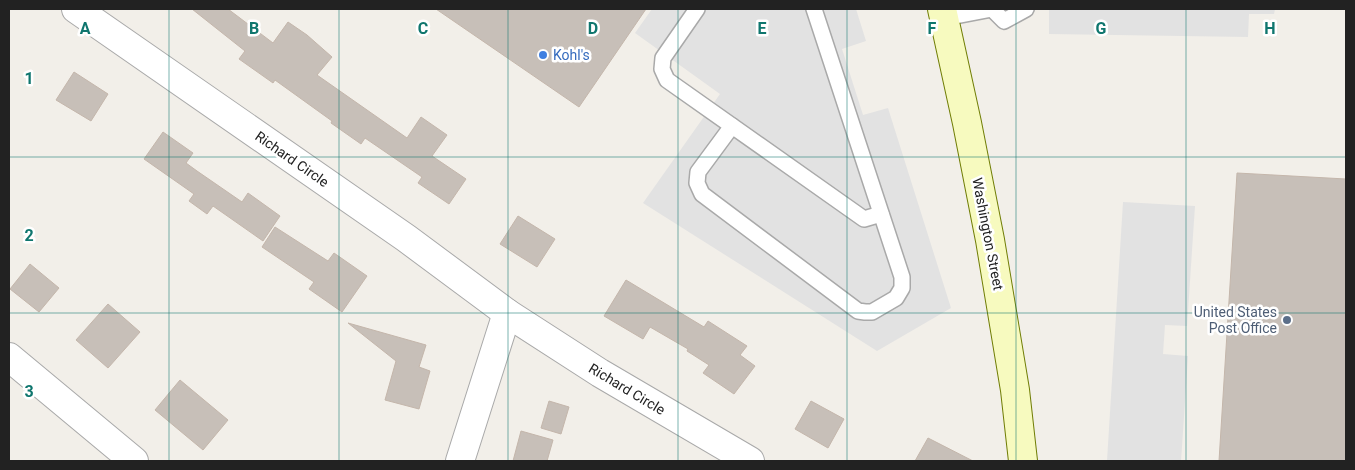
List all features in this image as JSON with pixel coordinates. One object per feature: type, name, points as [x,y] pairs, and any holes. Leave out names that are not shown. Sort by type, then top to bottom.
[{"type":"main road","name":"Washington Street","points":[[944,14],[990,240],[1015,390],[1022,461]]},
{"type":"street","name":"Richard Circle","points":[[76,9],[406,238],[507,313],[600,373],[750,461]]},
{"type":"street","points":[[460,461],[507,313]]},
{"type":"street","points":[[9,357],[134,461]]},
{"type":"lane","points":[[697,9],[663,58],[663,73],[670,82],[864,219],[881,214]]},
{"type":"lane","points":[[732,126],[698,172],[699,190],[858,310],[865,312],[875,311],[899,295],[902,288],[902,277],[814,9]]},
{"type":"lane","points":[[944,14],[992,9],[1004,20],[1026,9]]},
{"type":"shaded area","points":[[652,9],[856,9],[866,41],[842,49],[863,115],[888,108],[951,308],[877,351],[643,203],[720,94],[635,33]]},
{"type":"shaded area","points":[[1049,9],[1275,9],[1274,14],[1249,14],[1248,37],[1049,34]]},
{"type":"shaded area","points":[[1123,202],[1195,206],[1187,326],[1165,325],[1163,354],[1188,356],[1181,461],[1107,461]]},
{"type":"building","points":[[192,9],[228,9],[273,43],[288,22],[307,35],[332,57],[317,75],[407,138],[421,117],[447,135],[432,156],[466,179],[449,204],[418,183],[422,177],[365,138],[361,144],[275,80],[273,83],[239,59],[245,51]]},
{"type":"building","name":"Kohl's","points":[[436,9],[646,9],[579,107]]},
{"type":"building","points":[[74,72],[108,94],[91,121],[56,100]]},
{"type":"building","points":[[163,132],[193,153],[186,163],[197,171],[242,202],[248,193],[280,216],[263,241],[213,206],[207,214],[189,201],[194,194],[144,159]]},
{"type":"building","name":"United States Post Office","points":[[1237,173],[1346,179],[1346,461],[1219,461]]},
{"type":"building","points":[[518,216],[555,239],[537,267],[500,244]]},
{"type":"building","points":[[275,227],[328,261],[334,253],[367,276],[342,312],[309,289],[314,282],[262,247]]},
{"type":"building","points":[[30,264],[59,288],[39,312],[10,289]]},
{"type":"building","points":[[626,280],[704,327],[708,321],[747,346],[740,355],[755,366],[734,394],[703,373],[709,365],[687,351],[688,349],[650,327],[643,339],[604,316]]},
{"type":"building","points":[[108,304],[140,332],[108,368],[76,340]]},
{"type":"building","points":[[348,323],[426,345],[419,367],[430,371],[419,409],[385,400],[396,361]]},
{"type":"building","points":[[180,380],[228,420],[203,450],[155,410]]},
{"type":"building","points":[[549,401],[569,407],[561,434],[541,428]]},
{"type":"building","points":[[811,401],[844,419],[828,448],[795,429]]},
{"type":"building","points":[[521,431],[553,440],[547,461],[513,461]]},
{"type":"building","points":[[928,438],[973,461],[915,461]]},
{"type":"place","name":"Kohl's","points":[[543,55]]},
{"type":"place","name":"United States Post Office","points":[[1287,320]]}]
